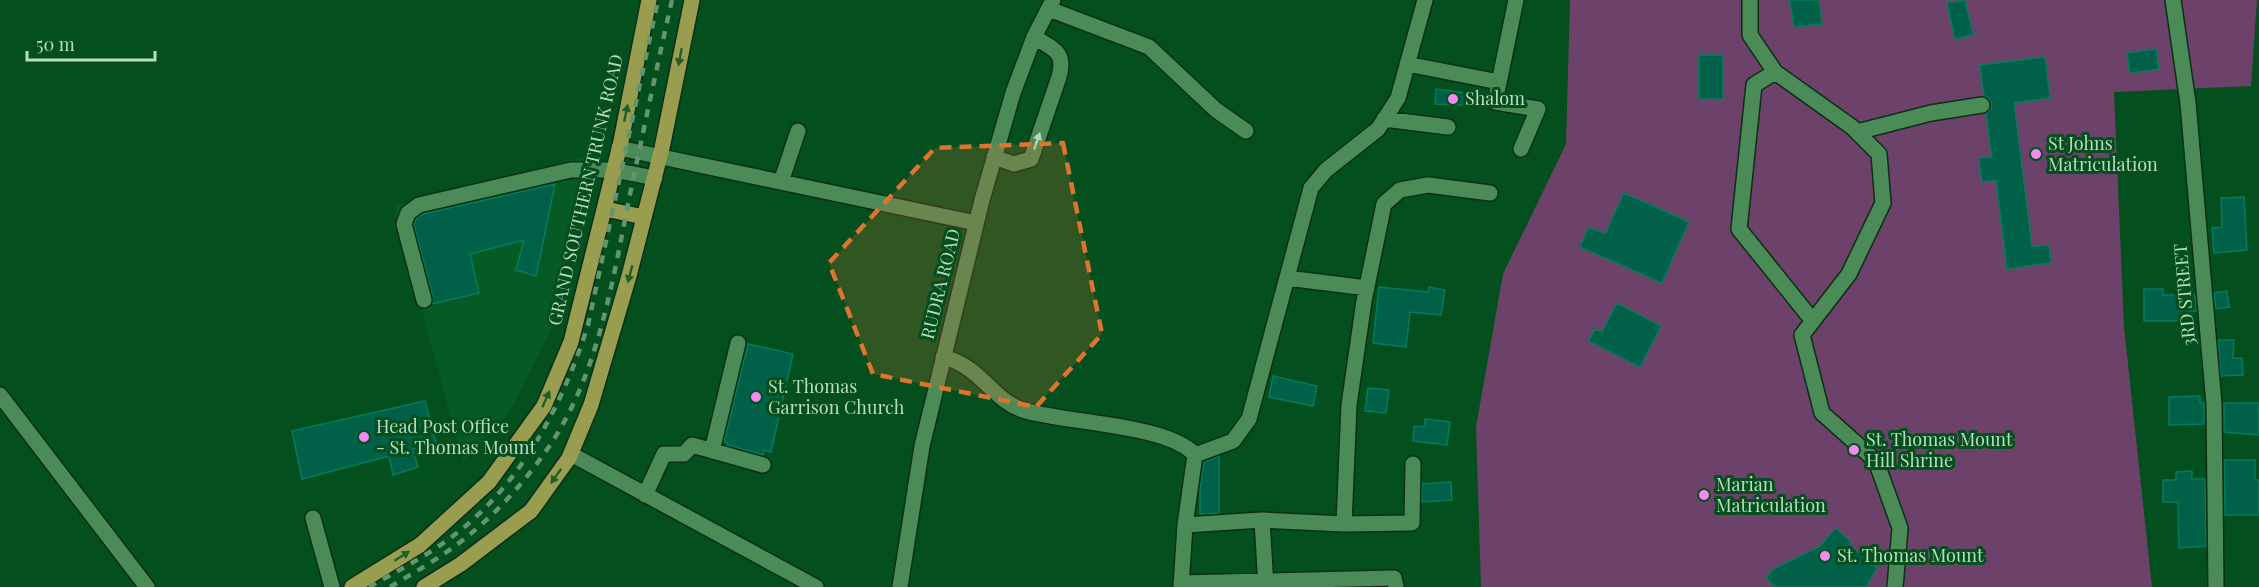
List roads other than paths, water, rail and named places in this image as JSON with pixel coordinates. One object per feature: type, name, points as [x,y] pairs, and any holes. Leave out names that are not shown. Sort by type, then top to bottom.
[{"type":"main road","name":"GRAND SOUTHERN TRUNK ROAD","points":[[352,587],[420,545],[489,482],[543,406],[571,342],[605,209],[650,0]]},
{"type":"main road","points":[[424,587],[461,564],[531,511],[571,454],[591,405],[645,217],[660,157],[692,0]]},
{"type":"main road","points":[[605,209],[645,217]]},
{"type":"street","points":[[1195,455],[1233,441],[1249,419],[1311,188],[1326,170],[1378,129],[1398,98],[1425,0]]},
{"type":"street","points":[[1516,0],[1495,102],[1538,109],[1521,150]]},
{"type":"street","points":[[1750,0],[1750,35],[1776,72],[1857,132],[1879,154],[1883,203],[1849,274],[1802,335],[1822,413],[1876,461],[1900,528],[1895,587]]},
{"type":"street","name":"3RD STREET","points":[[2173,0],[2188,103],[2214,404],[2216,587]]},
{"type":"street","points":[[1051,4],[1149,47],[1216,111],[1246,131]]},
{"type":"street","name":"RUDRA ROAD","points":[[900,587],[922,446],[976,223],[1013,93],[1034,37],[1051,4]]},
{"type":"street","points":[[994,157],[1014,164],[1031,159],[1059,77],[1063,64],[1060,56],[1055,49],[1034,37]]},
{"type":"street","points":[[1407,64],[1499,82]]},
{"type":"street","points":[[1776,72],[1754,85],[1738,229],[1813,321]]},
{"type":"street","points":[[1857,132],[1931,112],[1982,105]]},
{"type":"street","points":[[1384,119],[1448,127]]},
{"type":"street","points":[[781,182],[798,131]]},
{"type":"street","points":[[619,148],[976,223]]},
{"type":"street","points":[[424,300],[404,224],[408,213],[419,205],[571,170],[613,171],[655,178]]},
{"type":"street","points":[[1344,524],[1349,405],[1367,288],[1384,204],[1400,190],[1428,185],[1490,193]]},
{"type":"street","points":[[1287,278],[1367,288]]},
{"type":"street","points":[[712,451],[738,343]]},
{"type":"street","points":[[943,357],[968,367],[1007,401],[1023,410],[1115,426],[1171,439],[1183,444],[1195,455]]},
{"type":"street","points":[[0,395],[147,587]]},
{"type":"street","points":[[645,495],[664,454],[684,454],[692,445],[763,465]]},
{"type":"street","points":[[571,454],[816,587]]},
{"type":"street","points":[[1195,455],[1185,525],[1181,585],[1394,578],[1396,587]]},
{"type":"street","points":[[1185,525],[1262,520],[1344,524],[1412,523],[1413,464]]},
{"type":"street","points":[[313,518],[332,587]]},
{"type":"street","points":[[1262,520],[1265,584]]},
{"type":"railway","points":[[369,587],[440,545],[485,508],[523,462],[554,409],[567,382],[588,325],[658,0]]},
{"type":"railway","points":[[390,587],[431,562],[480,526],[520,485],[564,423],[590,362],[609,298],[672,0]]},
{"type":"place","name":"Shalom","points":[[1453,99]]},
{"type":"place","name":"St Johns Matriculation","points":[[2036,154]]},
{"type":"place","name":"St. Thomas Garrison Church","points":[[756,397]]},
{"type":"place","name":"Head Post Office - St. Thomas Mount","points":[[364,437]]},
{"type":"place","name":"St. Thomas Mount Hill Shrine","points":[[1854,450]]},
{"type":"place","name":"Marian Matriculation","points":[[1704,495]]},
{"type":"place","name":"St. Thomas Mount","points":[[1825,556]]}]
